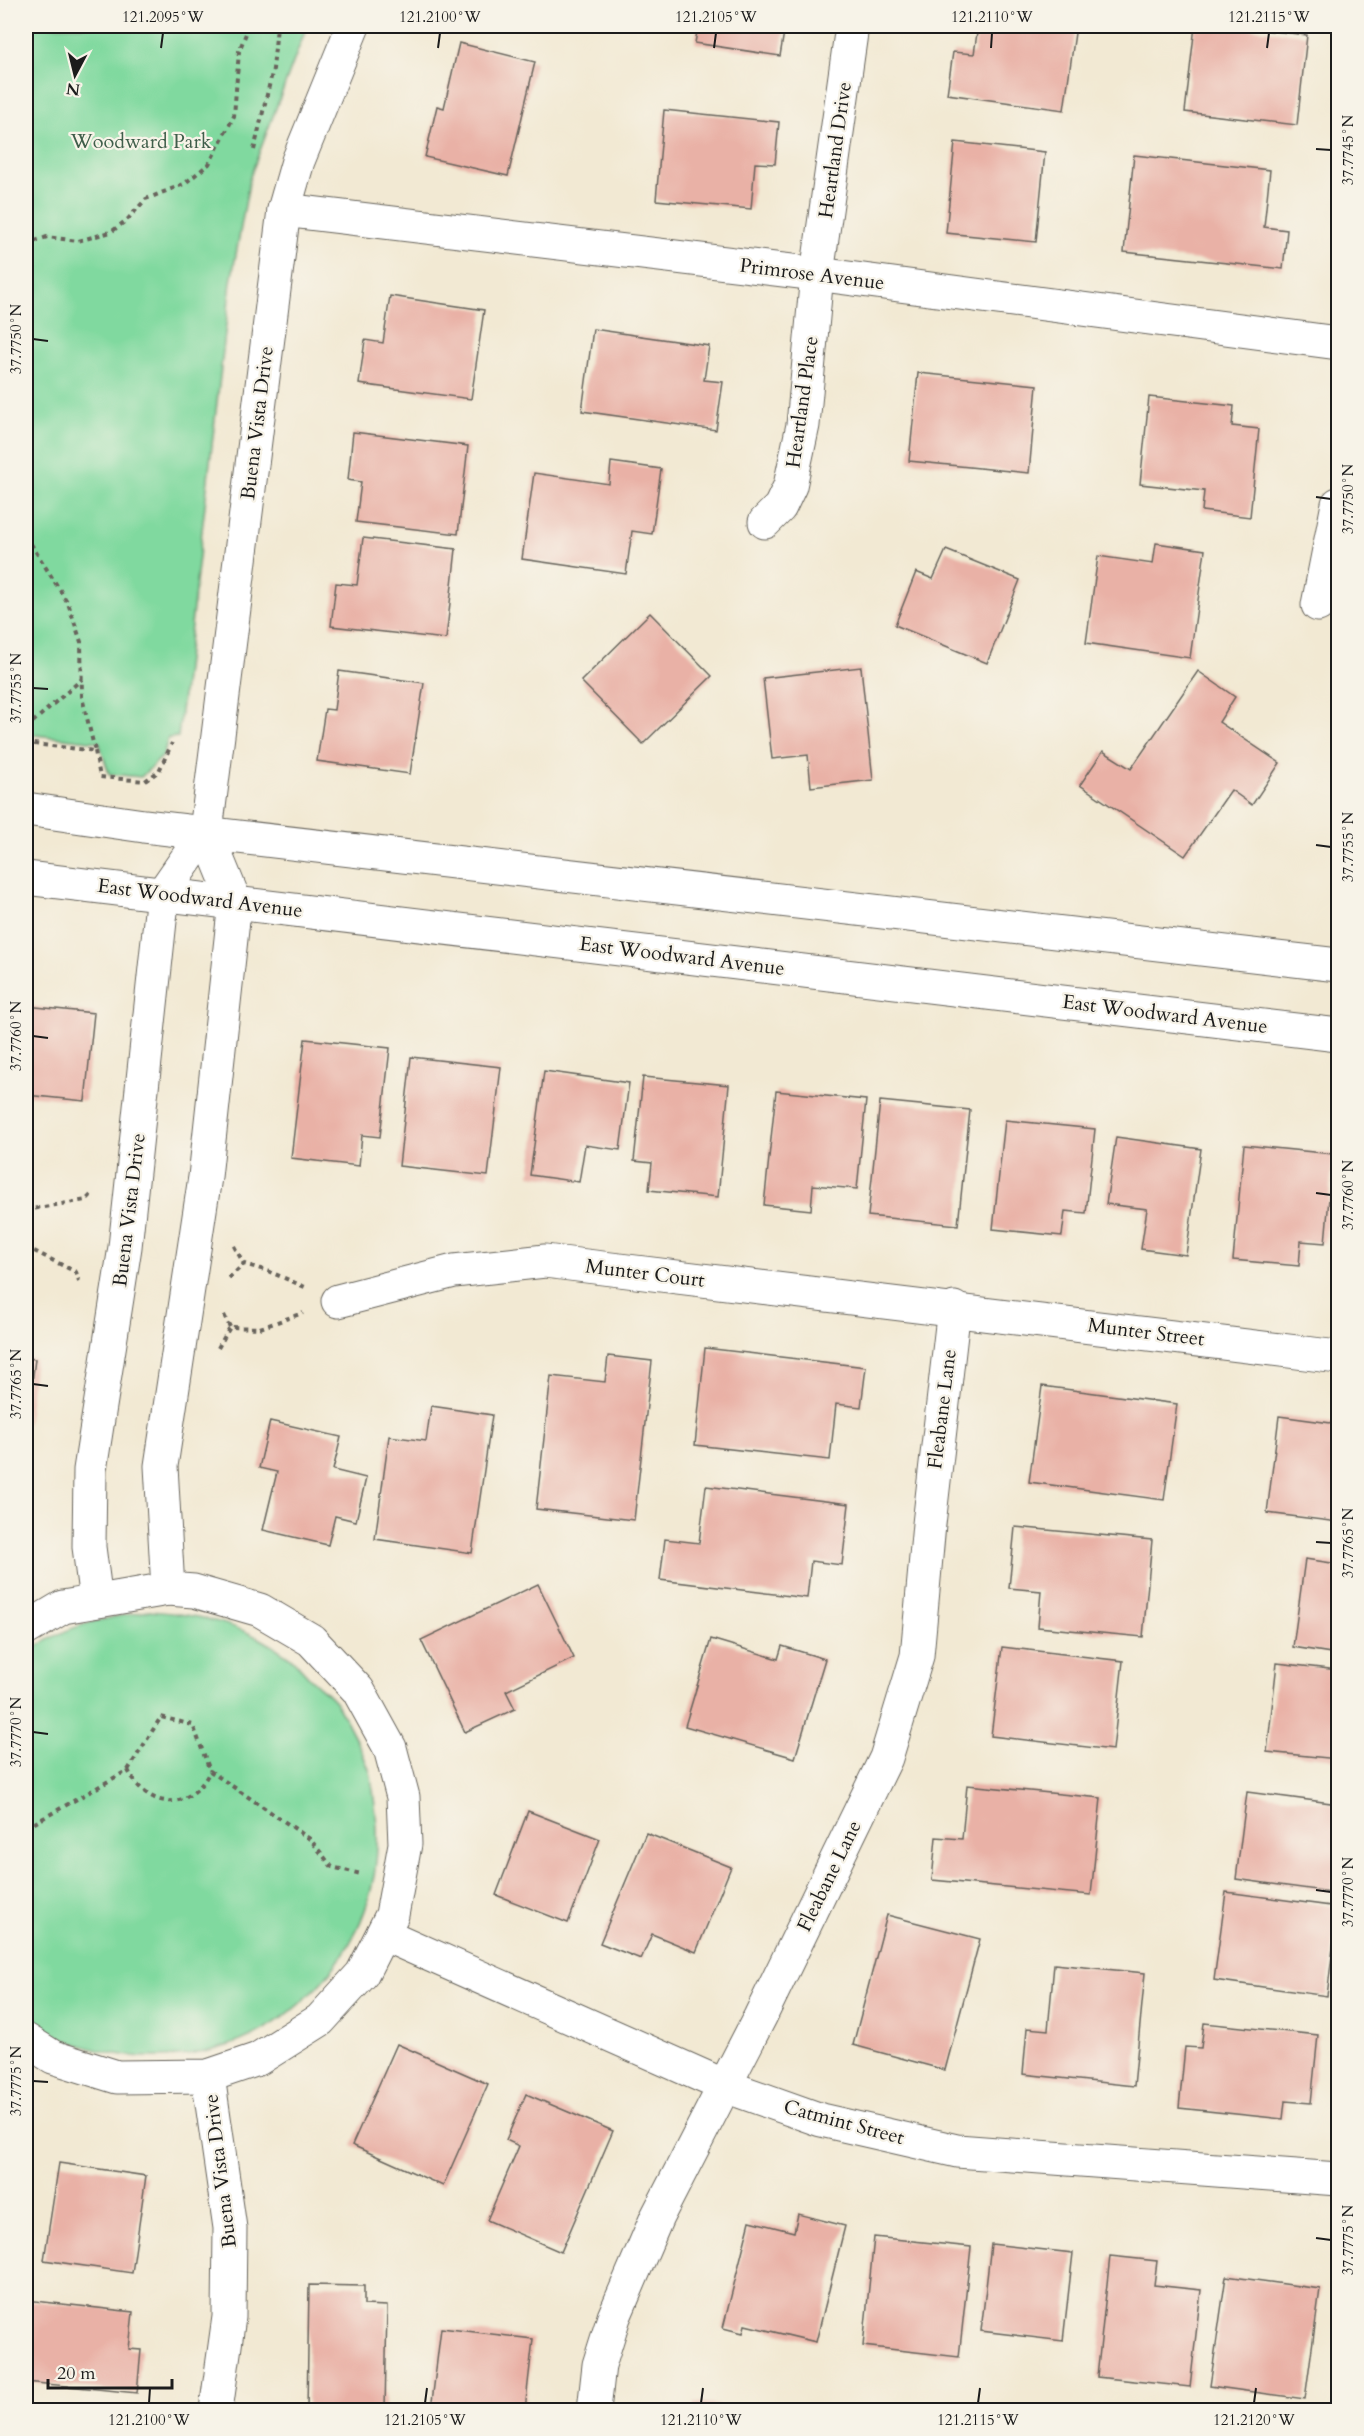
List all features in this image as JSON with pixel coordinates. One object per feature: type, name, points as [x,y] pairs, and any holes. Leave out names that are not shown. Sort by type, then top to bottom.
[{"type":"street","name":"Buena Vista Drive","points":[[96,1601],[90,1547],[90,1470],[96,1421],[117,1309],[134,1174],[163,893],[206,831],[284,210],[298,161],[353,26]]},
{"type":"street","name":"Heartland Drive","points":[[818,274],[852,26]]},
{"type":"street","name":"Primrose Avenue","points":[[284,210],[818,274],[1338,343]]},
{"type":"street","name":"Heartland Place","points":[[765,522],[780,507],[790,486],[798,446],[818,274]]},
{"type":"street","points":[[1318,605],[1338,504]]},
{"type":"street","points":[[26,809],[1338,965]]},
{"type":"street","name":"Buena Vista Drive","points":[[168,1589],[161,1466],[198,1225],[235,902],[206,831]]},
{"type":"street","name":"East Woodward Avenue","points":[[26,878],[1338,1035]]},
{"type":"street","name":"Munter Court","points":[[338,1301],[454,1271],[545,1261],[954,1308]]},
{"type":"street","name":"Munter Street","points":[[954,1308],[1338,1357]]},
{"type":"street","name":"Fleabane Lane","points":[[594,2410],[599,2365],[614,2317],[657,2217],[725,2086],[886,1758],[917,1656],[929,1524],[954,1308]]},
{"type":"street","points":[[26,1629],[63,1606],[168,1589],[194,1590],[260,1610],[311,1640],[358,1690],[390,1748],[403,1797],[405,1844],[392,1915],[362,1974],[321,2020],[258,2060],[208,2076],[117,2077],[53,2056],[26,2040]]},
{"type":"street","name":"Catmint Street","points":[[382,1934],[725,2086],[821,2120],[957,2151],[1338,2179]]},
{"type":"street","name":"Buena Vista Drive","points":[[208,2076],[230,2228],[229,2317],[216,2410]]},
{"type":"path","points":[[26,244],[47,237],[78,241],[111,232],[128,219],[146,199],[184,184],[209,164],[234,116],[239,51],[249,26]]},
{"type":"path","points":[[254,150],[273,69],[277,26]]},
{"type":"path","points":[[26,536],[68,603],[81,642],[82,697],[100,777],[145,781],[159,771],[172,743]]},
{"type":"path","points":[[26,728],[82,678]]},
{"type":"path","points":[[26,743],[95,751]]},
{"type":"path","points":[[26,1210],[86,1200],[110,1173],[134,1174]]},
{"type":"path","points":[[198,1225],[225,1230],[244,1264],[268,1271],[338,1301]]},
{"type":"path","points":[[26,1247],[76,1272],[86,1299],[117,1309]]},
{"type":"path","points":[[180,1352],[209,1355],[221,1346],[230,1328],[260,1328],[338,1301]]},
{"type":"path","points":[[26,1828],[128,1770],[161,1717],[193,1725],[210,1772],[310,1839],[332,1867],[398,1883]]},
{"type":"path","points":[[128,1770],[136,1787],[150,1797],[169,1803],[185,1798],[204,1785],[210,1772]]},
{"type":"green space","name":"Woodward Park","points":[[26,26],[307,26],[250,177],[231,282],[178,737],[168,738],[163,756],[141,777],[109,774],[99,742],[26,734]]},
{"type":"green space","points":[[149,1611],[220,1622],[253,1635],[296,1662],[337,1704],[358,1744],[371,1778],[377,1832],[372,1885],[355,1933],[326,1977],[307,1997],[279,2020],[232,2044],[197,2053],[158,2057],[98,2050],[61,2037],[26,2016],[26,1655],[54,1636],[84,1624]]},
{"type":"building","points":[[698,26],[785,26],[780,56],[695,43]]},
{"type":"building","points":[[978,26],[1076,26],[1064,110],[947,94],[953,52],[974,54]]},
{"type":"building","points":[[1195,26],[1229,26],[1307,35],[1297,125],[1185,112]]},
{"type":"building","points":[[459,43],[535,62],[508,176],[425,157],[437,106],[444,108]]},
{"type":"building","points":[[664,110],[779,122],[775,164],[755,163],[751,209],[656,200]]},
{"type":"building","points":[[955,142],[1045,152],[1036,242],[946,233]]},
{"type":"building","points":[[1134,155],[1270,170],[1264,227],[1287,230],[1283,269],[1124,252]]},
{"type":"building","points":[[390,296],[484,310],[471,399],[359,384],[365,340],[383,343]]},
{"type":"building","points":[[593,329],[709,346],[704,380],[723,382],[716,430],[582,411]]},
{"type":"building","points":[[918,373],[1037,385],[1029,473],[909,461]]},
{"type":"building","points":[[1149,397],[1234,406],[1232,426],[1259,429],[1250,517],[1202,511],[1204,491],[1140,484]]},
{"type":"building","points":[[353,432],[468,446],[458,534],[356,522],[361,482],[348,480]]},
{"type":"building","points":[[611,462],[661,469],[652,534],[632,531],[626,574],[522,559],[534,473],[609,484]]},
{"type":"building","points":[[363,538],[456,549],[446,639],[331,626],[336,583],[357,585]]},
{"type":"building","points":[[1156,543],[1205,550],[1190,658],[1086,643],[1098,556],[1153,564]]},
{"type":"building","points":[[946,550],[1020,580],[987,663],[895,625],[916,572],[933,579]]},
{"type":"building","points":[[650,613],[712,676],[643,744],[581,681]]},
{"type":"building","points":[[861,667],[873,780],[811,787],[808,755],[772,759],[763,678]]},
{"type":"building","points":[[339,671],[424,683],[410,774],[317,761],[325,709],[334,710]]},
{"type":"building","points":[[1198,671],[1235,697],[1219,722],[1280,763],[1252,805],[1231,790],[1185,856],[1080,785],[1103,751],[1131,769]]},
{"type":"building","points":[[26,1006],[94,1013],[85,1101],[26,1095]]},
{"type":"building","points":[[305,1039],[390,1048],[380,1137],[362,1135],[359,1166],[291,1158]]},
{"type":"building","points":[[411,1057],[501,1067],[488,1176],[399,1166]]},
{"type":"building","points":[[544,1071],[629,1083],[620,1150],[585,1145],[579,1182],[530,1175]]},
{"type":"building","points":[[643,1077],[729,1085],[718,1197],[649,1190],[652,1163],[634,1161]]},
{"type":"building","points":[[776,1091],[866,1100],[857,1189],[813,1185],[811,1210],[764,1205]]},
{"type":"building","points":[[880,1101],[970,1110],[958,1225],[868,1216]]},
{"type":"building","points":[[1005,1120],[1095,1129],[1086,1213],[1065,1211],[1062,1236],[993,1229]]},
{"type":"building","points":[[1116,1137],[1201,1149],[1186,1255],[1141,1249],[1147,1209],[1106,1204]]},
{"type":"building","points":[[1244,1145],[1333,1154],[1325,1243],[1301,1241],[1299,1266],[1233,1260]]},
{"type":"building","points":[[705,1348],[866,1367],[861,1407],[836,1404],[830,1460],[695,1445]]},
{"type":"building","points":[[608,1356],[652,1361],[634,1520],[536,1509],[551,1376],[605,1382]]},
{"type":"building","points":[[26,1358],[35,1359],[27,1424],[26,1424]]},
{"type":"building","points":[[1042,1386],[1177,1404],[1164,1500],[1029,1482]]},
{"type":"building","points":[[431,1406],[492,1415],[472,1553],[375,1539],[389,1436],[426,1441]]},
{"type":"building","points":[[1279,1416],[1338,1424],[1338,1522],[1267,1513]]},
{"type":"building","points":[[270,1421],[341,1437],[333,1470],[366,1478],[356,1521],[335,1516],[328,1545],[263,1530],[277,1472],[259,1468]]},
{"type":"building","points":[[706,1486],[849,1504],[842,1565],[811,1561],[807,1598],[660,1580],[665,1539],[699,1543]]},
{"type":"building","points":[[1015,1527],[1152,1540],[1143,1637],[1038,1627],[1041,1591],[1009,1588]]},
{"type":"building","points":[[1305,1559],[1338,1564],[1338,1654],[1293,1647]]},
{"type":"building","points":[[538,1584],[574,1658],[506,1691],[515,1709],[465,1732],[421,1640]]},
{"type":"building","points":[[711,1639],[778,1659],[782,1646],[825,1659],[795,1758],[685,1726]]},
{"type":"building","points":[[1002,1647],[1123,1661],[1113,1750],[991,1736]]},
{"type":"building","points":[[1277,1663],[1338,1670],[1338,1759],[1267,1752]]},
{"type":"building","points":[[967,1785],[1101,1798],[1091,1895],[932,1880],[936,1837],[962,1839]]},
{"type":"building","points":[[1247,1792],[1338,1804],[1338,1850],[1331,1892],[1236,1879]]},
{"type":"building","points":[[528,1811],[600,1839],[568,1923],[496,1895]]},
{"type":"building","points":[[646,1833],[731,1867],[696,1952],[652,1934],[641,1959],[600,1943]]},
{"type":"building","points":[[1226,1892],[1338,1907],[1327,1996],[1214,1980]]},
{"type":"building","points":[[887,1915],[980,1939],[945,2070],[853,2045]]},
{"type":"building","points":[[1054,1964],[1145,1973],[1134,2086],[1023,2074],[1027,2028],[1048,2030]]},
{"type":"building","points":[[1204,2023],[1318,2035],[1311,2103],[1285,2101],[1283,2119],[1179,2108],[1185,2047],[1201,2048]]},
{"type":"building","points":[[397,2044],[488,2084],[443,2186],[352,2145]]},
{"type":"building","points":[[526,2094],[613,2131],[561,2252],[487,2220],[519,2146],[506,2140]]},
{"type":"building","points":[[59,2163],[146,2176],[132,2273],[44,2260]]},
{"type":"building","points":[[798,2214],[845,2226],[816,2342],[745,2325],[743,2333],[723,2328],[750,2221],[794,2232]]},
{"type":"building","points":[[874,2237],[971,2247],[959,2357],[863,2346]]},
{"type":"building","points":[[991,2244],[1073,2253],[1063,2341],[981,2331]]},
{"type":"building","points":[[1110,2256],[1157,2261],[1154,2285],[1201,2290],[1190,2387],[1097,2377]]},
{"type":"building","points":[[1226,2276],[1320,2289],[1305,2399],[1210,2386]]},
{"type":"building","points":[[309,2285],[364,2286],[364,2305],[387,2306],[385,2410],[307,2410]]},
{"type":"building","points":[[26,2300],[133,2312],[129,2349],[141,2350],[137,2393],[26,2382]]},
{"type":"building","points":[[441,2328],[533,2339],[525,2410],[431,2410]]},
{"type":"building","points":[[694,2403],[751,2409],[751,2410],[693,2410]]}]
